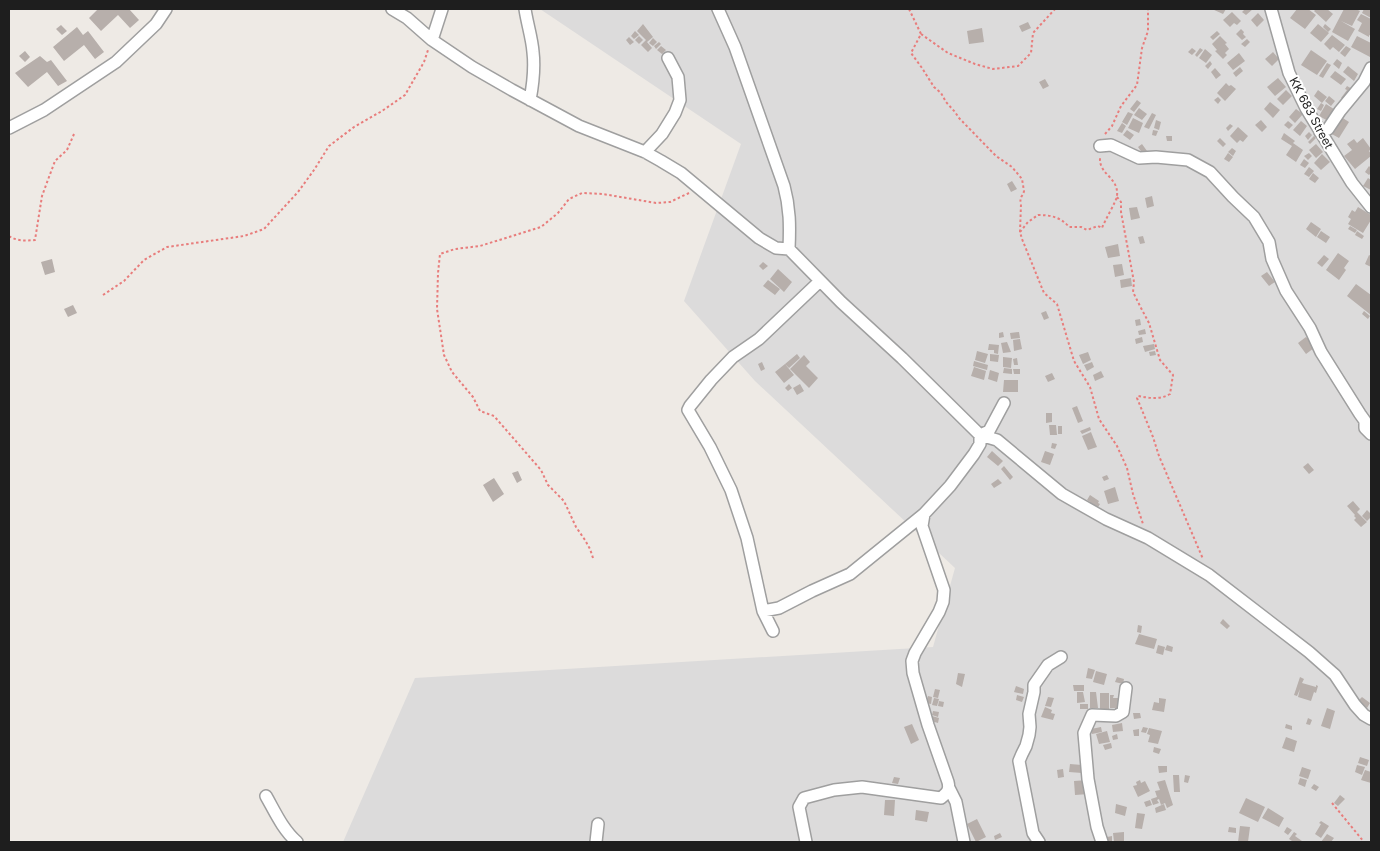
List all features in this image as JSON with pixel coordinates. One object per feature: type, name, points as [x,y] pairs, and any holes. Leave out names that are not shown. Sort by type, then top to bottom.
[{"type":"street","points":[[9,128],[44,110],[116,62],[156,24],[166,9]]},
{"type":"street","points":[[392,9],[407,18],[432,40],[472,68],[579,126],[645,152],[680,173],[759,238],[776,248],[788,249],[980,435],[998,440],[1062,494],[1106,519],[1148,538],[1209,575],[1309,652],[1335,675],[1355,705],[1364,715],[1371,719]]},
{"type":"street","points":[[432,40],[442,9]]},
{"type":"street","points":[[525,9],[533,50],[534,76],[530,100]]},
{"type":"street","points":[[718,9],[735,47],[789,203],[788,249]]},
{"type":"street","name":"KK 683 Street","points":[[1271,9],[1280,45],[1306,108],[1352,184],[1371,207]]},
{"type":"street","points":[[645,152],[662,134],[675,113],[680,100],[678,77],[668,58]]},
{"type":"street","points":[[1320,132],[1328,129],[1364,82],[1371,68]]},
{"type":"street","points":[[1100,146],[1111,145],[1139,158],[1156,157],[1188,160],[1210,172],[1254,217],[1269,242],[1272,259],[1286,291],[1360,414],[1365,428],[1371,434]]},
{"type":"street","points":[[773,632],[763,611],[747,538],[730,490],[710,447],[688,410],[711,380],[733,357],[759,339],[820,282]]},
{"type":"street","points":[[980,435],[989,431],[1004,403]]},
{"type":"street","points":[[763,611],[779,608],[850,574],[924,514],[950,486],[974,454],[980,444],[980,435]]},
{"type":"street","points":[[924,514],[922,526],[944,590],[943,602],[939,612],[912,661],[913,673],[949,788],[956,802],[964,842]]},
{"type":"street","points":[[1039,842],[1033,833],[1019,761],[1029,735],[1030,706],[1034,685],[1048,665],[1061,657]]},
{"type":"street","points":[[1102,842],[1097,827],[1088,778],[1084,733],[1092,715],[1116,716],[1123,712],[1126,688]]},
{"type":"street","points":[[806,842],[799,807],[804,798],[834,790],[862,788],[942,798],[949,788]]},
{"type":"street","points":[[266,796],[283,827],[297,842]]},
{"type":"street","points":[[596,842],[598,824]]},
{"type":"path","points":[[909,9],[921,34],[948,53],[993,69],[1018,66],[1031,53],[1033,33],[1054,9]]},
{"type":"path","points":[[921,34],[911,54],[934,87],[977,137],[996,156],[1012,167],[1022,179],[1024,191],[1020,200],[1020,232],[1022,239],[1044,293],[1058,304],[1074,361],[1090,387],[1099,419],[1117,446],[1126,468],[1148,538]]},
{"type":"path","points":[[103,295],[124,281],[144,260],[167,247],[244,236],[264,229],[298,192],[329,146],[354,127],[405,96],[424,62],[432,40]]},
{"type":"path","points":[[9,236],[22,241],[34,240],[46,184],[55,161],[67,150],[74,134]]},
{"type":"path","points":[[593,558],[585,540],[576,528],[564,501],[548,485],[540,470],[494,416],[480,411],[473,397],[452,372],[444,355],[437,309],[440,254],[455,248],[480,246],[542,227],[558,214],[570,199],[582,193],[603,194],[656,203],[670,202],[698,189]]},
{"type":"path","points":[[1117,197],[1121,202],[1134,292],[1149,322],[1160,360],[1173,375],[1170,394],[1164,397],[1148,398],[1138,396],[1137,398],[1209,575]]},
{"type":"path","points":[[1332,803],[1364,842]]},
{"type":"shaded area","points":[[540,9],[1371,9],[1371,842],[343,842],[415,678],[933,647],[955,568],[755,381],[684,301],[741,144]]},
{"type":"building","points":[[98,9],[129,9],[139,20],[130,28],[118,15],[101,31],[89,18]]},
{"type":"building","points":[[1212,9],[1226,9],[1223,14]]},
{"type":"building","points":[[1245,9],[1253,9],[1246,15],[1242,12]]},
{"type":"building","points":[[1297,9],[1308,9],[1316,15],[1305,29],[1290,18]]},
{"type":"building","points":[[1316,9],[1327,9],[1333,14],[1326,22],[1314,11]]},
{"type":"building","points":[[1344,9],[1360,11],[1352,26],[1341,21],[1355,29],[1348,41],[1332,32]]},
{"type":"building","points":[[1364,9],[1371,9],[1371,18],[1362,13]]},
{"type":"building","points":[[1232,12],[1241,21],[1237,25],[1234,23],[1230,27],[1223,20]]},
{"type":"building","points":[[1258,13],[1264,20],[1257,27],[1251,20]]},
{"type":"building","points":[[1361,14],[1371,19],[1371,36],[1369,35],[1369,37],[1358,31],[1362,23],[1357,20]]},
{"type":"building","points":[[1028,22],[1031,28],[1022,32],[1019,26]]},
{"type":"building","points":[[643,24],[653,37],[647,42],[652,48],[648,52],[641,45],[646,40],[637,31]]},
{"type":"building","points":[[1318,24],[1329,33],[1321,42],[1310,33]]},
{"type":"building","points":[[1325,24],[1331,29],[1328,32],[1323,27]]},
{"type":"building","points":[[61,25],[67,31],[62,35],[56,29]]},
{"type":"building","points":[[77,27],[83,35],[88,31],[104,52],[95,59],[84,45],[64,61],[53,47]]},
{"type":"building","points":[[982,28],[984,42],[969,44],[967,31]]},
{"type":"building","points":[[1241,29],[1246,37],[1242,40],[1236,34]]},
{"type":"building","points":[[635,31],[639,35],[634,39],[631,36]]},
{"type":"building","points":[[1217,31],[1220,34],[1213,40],[1210,37]]},
{"type":"building","points":[[1332,35],[1345,45],[1339,52],[1333,47],[1330,50],[1324,44]]},
{"type":"building","points":[[639,36],[643,40],[639,44],[635,40]]},
{"type":"building","points":[[1220,36],[1227,43],[1225,44],[1229,49],[1223,59],[1215,51],[1217,50],[1212,44]]},
{"type":"building","points":[[1357,36],[1371,43],[1370,57],[1351,47]]},
{"type":"building","points":[[629,37],[634,42],[630,45],[626,40]]},
{"type":"building","points":[[653,38],[657,42],[653,46],[649,43]]},
{"type":"building","points":[[1247,39],[1250,42],[1245,47],[1241,44]]},
{"type":"building","points":[[659,42],[661,44],[656,49],[654,46]]},
{"type":"building","points":[[661,46],[666,50],[662,54],[657,50]]},
{"type":"building","points":[[1346,46],[1351,49],[1345,57],[1340,53]]},
{"type":"building","points":[[1192,48],[1196,51],[1192,55],[1188,52]]},
{"type":"building","points":[[1200,48],[1203,50],[1197,57],[1195,55]]},
{"type":"building","points":[[1205,49],[1212,55],[1206,63],[1199,58]]},
{"type":"building","points":[[1311,50],[1327,61],[1317,75],[1301,65]]},
{"type":"building","points":[[25,51],[30,57],[25,62],[19,56]]},
{"type":"building","points":[[1273,52],[1279,59],[1272,66],[1265,59]]},
{"type":"building","points":[[1239,53],[1245,61],[1233,70],[1227,63]]},
{"type":"building","points":[[40,56],[47,62],[51,60],[67,81],[58,86],[47,72],[28,87],[15,73]]},
{"type":"building","points":[[1337,59],[1342,63],[1339,69],[1333,64]]},
{"type":"building","points":[[1210,61],[1212,64],[1208,69],[1205,66]]},
{"type":"building","points":[[1327,63],[1331,65],[1323,78],[1319,76]]},
{"type":"building","points":[[1348,66],[1358,74],[1354,81],[1343,72]]},
{"type":"building","points":[[1240,67],[1243,71],[1236,77],[1233,73]]},
{"type":"building","points":[[1215,68],[1221,75],[1216,79],[1211,72]]},
{"type":"building","points":[[1335,71],[1346,79],[1341,85],[1330,77]]},
{"type":"building","points":[[1278,78],[1286,87],[1275,96],[1267,87]]},
{"type":"building","points":[[1045,79],[1049,86],[1043,89],[1039,82]]},
{"type":"building","points":[[1226,83],[1236,89],[1225,101],[1217,93]]},
{"type":"building","points":[[1347,86],[1354,90],[1346,101],[1341,98],[1347,90],[1345,89]]},
{"type":"building","points":[[1286,90],[1292,96],[1283,105],[1277,99]]},
{"type":"building","points":[[1318,90],[1327,97],[1322,103],[1314,96]]},
{"type":"building","points":[[1329,96],[1335,101],[1331,106],[1325,101]]},
{"type":"building","points":[[1218,97],[1221,100],[1218,104],[1214,100]]},
{"type":"building","points":[[1137,100],[1141,103],[1134,112],[1130,109]]},
{"type":"building","points":[[1270,102],[1280,110],[1273,118],[1264,109]]},
{"type":"building","points":[[1321,103],[1324,105],[1321,111],[1317,109]]},
{"type":"building","points":[[1326,104],[1337,111],[1330,122],[1319,116]]},
{"type":"building","points":[[1139,108],[1147,114],[1142,120],[1134,115]]},
{"type":"building","points":[[1296,109],[1303,114],[1295,123],[1289,117]]},
{"type":"building","points":[[1128,112],[1133,114],[1127,125],[1122,122]]},
{"type":"building","points":[[1152,113],[1156,115],[1149,129],[1144,127]]},
{"type":"building","points":[[1338,115],[1349,122],[1339,138],[1328,132]]},
{"type":"building","points":[[1133,118],[1143,123],[1139,133],[1128,128]]},
{"type":"building","points":[[1156,120],[1161,122],[1159,130],[1154,128]]},
{"type":"building","points":[[1261,120],[1267,127],[1262,132],[1255,125]]},
{"type":"building","points":[[1288,121],[1293,125],[1289,129],[1284,125]]},
{"type":"building","points":[[1301,121],[1307,126],[1300,136],[1293,130]]},
{"type":"building","points":[[1122,123],[1126,126],[1122,133],[1117,131]]},
{"type":"building","points":[[1230,124],[1233,126],[1228,131],[1226,128]]},
{"type":"building","points":[[1238,127],[1248,136],[1243,142],[1240,140],[1237,143],[1230,136]]},
{"type":"building","points":[[1127,130],[1134,135],[1130,140],[1123,135]]},
{"type":"building","points":[[1153,130],[1158,131],[1156,136],[1152,135]]},
{"type":"building","points":[[1309,132],[1312,135],[1308,140],[1305,136]]},
{"type":"building","points":[[1284,133],[1303,150],[1296,162],[1286,155],[1292,146],[1281,139]]},
{"type":"building","points":[[1166,136],[1172,136],[1172,141],[1167,141]]},
{"type":"building","points":[[1314,136],[1316,138],[1310,144],[1308,142]]},
{"type":"building","points":[[1220,138],[1226,144],[1223,147],[1217,141]]},
{"type":"building","points":[[1363,138],[1371,149],[1369,151],[1371,156],[1355,169],[1344,156],[1352,150],[1347,144],[1354,139],[1357,143]]},
{"type":"building","points":[[1142,144],[1147,151],[1143,154],[1138,147]]},
{"type":"building","points":[[1316,144],[1323,152],[1316,158],[1309,150]]},
{"type":"building","points":[[1232,148],[1236,151],[1233,156],[1228,152]]},
{"type":"building","points":[[1228,153],[1233,157],[1229,162],[1224,159]]},
{"type":"building","points":[[1309,153],[1312,156],[1308,160],[1304,156]]},
{"type":"building","points":[[1322,154],[1330,162],[1321,170],[1314,163]]},
{"type":"building","points":[[1304,159],[1309,163],[1305,168],[1300,165]]},
{"type":"building","points":[[1369,166],[1371,173],[1369,175],[1365,172]]},
{"type":"building","points":[[1309,167],[1314,171],[1309,177],[1304,174]]},
{"type":"building","points":[[1313,173],[1319,178],[1315,183],[1309,179]]},
{"type":"building","points":[[1368,178],[1371,180],[1371,190],[1363,186]]},
{"type":"building","points":[[1012,181],[1017,189],[1011,192],[1007,184]]},
{"type":"building","points":[[1152,196],[1154,206],[1147,208],[1145,198]]},
{"type":"building","points":[[1137,207],[1140,218],[1131,220],[1129,208]]},
{"type":"building","points":[[1358,207],[1371,215],[1371,220],[1363,233],[1348,224],[1351,219],[1348,217],[1352,210],[1355,212]]},
{"type":"building","points":[[1311,222],[1321,229],[1316,237],[1306,229]]},
{"type":"building","points":[[1350,226],[1357,230],[1355,233],[1348,229]]},
{"type":"building","points":[[1321,231],[1330,237],[1326,243],[1317,237]]},
{"type":"building","points":[[1357,231],[1364,236],[1362,239],[1355,235]]},
{"type":"building","points":[[1143,236],[1145,243],[1140,244],[1138,237]]},
{"type":"building","points":[[1118,244],[1120,256],[1108,258],[1105,247]]},
{"type":"building","points":[[1338,253],[1349,261],[1344,268],[1346,270],[1339,280],[1326,270]]},
{"type":"building","points":[[1324,255],[1329,259],[1322,267],[1317,263]]},
{"type":"building","points":[[1369,255],[1371,256],[1371,267],[1365,264]]},
{"type":"building","points":[[52,259],[55,272],[45,275],[41,262]]},
{"type":"building","points":[[763,262],[768,266],[763,270],[759,266]]},
{"type":"building","points":[[1122,264],[1124,275],[1115,277],[1113,265]]},
{"type":"building","points":[[778,269],[792,282],[784,292],[770,279]]},
{"type":"building","points":[[1267,272],[1275,282],[1269,286],[1261,276]]},
{"type":"building","points":[[1131,278],[1132,286],[1121,288],[1120,280]]},
{"type":"building","points":[[768,280],[780,289],[775,295],[763,286]]},
{"type":"building","points":[[1356,284],[1371,295],[1371,315],[1347,296]]},
{"type":"building","points":[[73,305],[77,313],[68,317],[64,309]]},
{"type":"building","points":[[1046,311],[1049,318],[1044,320],[1041,313]]},
{"type":"building","points":[[1364,311],[1370,316],[1368,319],[1362,314]]},
{"type":"building","points":[[1140,319],[1141,325],[1136,326],[1135,320]]},
{"type":"building","points":[[1145,329],[1146,334],[1139,335],[1138,331]]},
{"type":"building","points":[[1003,332],[1004,337],[999,338],[999,333]]},
{"type":"building","points":[[1019,332],[1020,338],[1011,339],[1010,333]]},
{"type":"building","points":[[1142,337],[1143,342],[1136,344],[1135,339]]},
{"type":"building","points":[[1306,337],[1314,348],[1306,354],[1298,343]]},
{"type":"building","points":[[1020,339],[1022,349],[1014,351],[1013,340]]},
{"type":"building","points":[[1007,342],[1011,352],[1003,353],[1001,343]]},
{"type":"building","points":[[989,344],[999,345],[998,354],[994,353],[994,350],[988,350]]},
{"type":"building","points":[[1154,344],[1155,349],[1145,352],[1143,346]]},
{"type":"building","points":[[977,351],[988,354],[985,363],[975,360]]},
{"type":"building","points":[[1155,351],[1156,355],[1150,356],[1149,352]]},
{"type":"building","points":[[1088,352],[1091,360],[1083,364],[1079,355]]},
{"type":"building","points":[[797,354],[800,358],[789,368],[785,364]]},
{"type":"building","points":[[990,354],[999,355],[998,362],[990,361]]},
{"type":"building","points":[[804,355],[810,362],[806,366],[818,378],[809,388],[790,369]]},
{"type":"building","points":[[1003,357],[1012,358],[1011,368],[1003,367]]},
{"type":"building","points":[[1017,358],[1018,365],[1014,365],[1013,359]]},
{"type":"building","points":[[974,361],[988,365],[987,370],[973,366]]},
{"type":"building","points":[[762,362],[765,369],[761,371],[758,364]]},
{"type":"building","points":[[1092,362],[1094,367],[1087,371],[1084,365]]},
{"type":"building","points":[[785,364],[794,375],[784,383],[775,372]]},
{"type":"building","points":[[974,367],[986,371],[984,380],[971,376]]},
{"type":"building","points":[[1004,368],[1012,369],[1012,374],[1003,373]]},
{"type":"building","points":[[1013,369],[1020,369],[1020,374],[1014,374]]},
{"type":"building","points":[[990,370],[999,373],[997,382],[988,379]]},
{"type":"building","points":[[1101,371],[1104,377],[1095,381],[1093,375]]},
{"type":"building","points":[[1052,373],[1055,379],[1048,382],[1045,376]]},
{"type":"building","points":[[1004,380],[1018,380],[1018,392],[1003,392]]},
{"type":"building","points":[[789,384],[792,388],[788,391],[785,388]]},
{"type":"building","points":[[800,384],[804,391],[797,395],[793,388]]},
{"type":"building","points":[[1077,406],[1083,421],[1078,423],[1072,408]]},
{"type":"building","points":[[1046,413],[1052,413],[1052,422],[1046,423]]},
{"type":"building","points":[[1049,425],[1056,425],[1057,435],[1050,435]]},
{"type":"building","points":[[1058,426],[1062,426],[1062,434],[1058,434]]},
{"type":"building","points":[[1090,427],[1091,430],[1082,434],[1080,431]]},
{"type":"building","points":[[1091,432],[1097,447],[1088,450],[1082,436]]},
{"type":"building","points":[[1052,443],[1057,444],[1055,449],[1051,448]]},
{"type":"building","points":[[992,451],[1003,461],[998,466],[987,457]]},
{"type":"building","points":[[1045,451],[1054,454],[1050,465],[1041,462]]},
{"type":"building","points":[[1308,463],[1314,470],[1309,474],[1303,467]]},
{"type":"building","points":[[1004,466],[1013,477],[1010,480],[1001,469]]},
{"type":"building","points":[[518,471],[522,480],[517,483],[512,473]]},
{"type":"building","points":[[1107,475],[1109,479],[1104,481],[1102,477]]},
{"type":"building","points":[[494,478],[504,494],[493,502],[483,485]]},
{"type":"building","points":[[998,479],[1002,483],[994,488],[991,484]]},
{"type":"building","points":[[1115,487],[1119,501],[1108,504],[1104,491]]},
{"type":"building","points":[[1090,495],[1099,501],[1098,503],[1100,504],[1097,509],[1089,504],[1090,502],[1087,500]]},
{"type":"building","points":[[1353,501],[1360,509],[1357,512],[1367,522],[1361,527],[1354,520],[1356,518],[1355,515],[1347,506]]},
{"type":"building","points":[[1367,510],[1371,517],[1367,521],[1362,516]]},
{"type":"building","points":[[1223,619],[1230,626],[1227,629],[1220,623]]},
{"type":"building","points":[[1138,625],[1142,626],[1141,633],[1137,632]]},
{"type":"building","points":[[1139,634],[1157,639],[1154,649],[1135,644]]},
{"type":"building","points":[[1158,645],[1165,647],[1163,655],[1156,653]]},
{"type":"building","points":[[1167,645],[1173,647],[1172,652],[1165,650]]},
{"type":"building","points":[[1088,668],[1095,670],[1092,679],[1086,678]]},
{"type":"building","points":[[1096,671],[1107,674],[1104,685],[1093,682]]},
{"type":"building","points":[[958,673],[965,674],[962,687],[956,684]]},
{"type":"building","points":[[1117,677],[1124,679],[1123,684],[1115,682]]},
{"type":"building","points":[[1300,677],[1304,679],[1302,683],[1318,686],[1311,701],[1298,697],[1300,689],[1297,696],[1294,695]]},
{"type":"building","points":[[1073,685],[1084,685],[1084,691],[1074,691]]},
{"type":"building","points":[[1016,686],[1024,689],[1023,694],[1014,692]]},
{"type":"building","points":[[935,689],[940,690],[938,698],[933,697]]},
{"type":"building","points":[[1077,692],[1083,692],[1085,702],[1077,703]]},
{"type":"building","points":[[1090,692],[1096,692],[1098,708],[1090,708]]},
{"type":"building","points":[[1100,693],[1109,693],[1109,709],[1100,709]]},
{"type":"building","points":[[1017,695],[1024,697],[1022,702],[1016,700]]},
{"type":"building","points":[[1110,695],[1114,695],[1113,698],[1121,698],[1121,713],[1115,713],[1115,708],[1110,708]]},
{"type":"building","points":[[928,696],[932,697],[931,704],[926,703]]},
{"type":"building","points":[[1048,697],[1054,698],[1051,707],[1045,706]]},
{"type":"building","points":[[1362,697],[1370,703],[1367,708],[1358,701]]},
{"type":"building","points":[[934,698],[939,699],[937,706],[932,705]]},
{"type":"building","points":[[1159,698],[1166,699],[1164,712],[1152,710],[1154,702],[1159,703]]},
{"type":"building","points":[[939,701],[944,702],[943,707],[938,706]]},
{"type":"building","points":[[1080,704],[1088,704],[1088,709],[1080,709]]},
{"type":"building","points":[[1045,707],[1052,710],[1051,713],[1055,714],[1053,720],[1041,717]]},
{"type":"building","points":[[1327,708],[1335,711],[1330,729],[1321,726]]},
{"type":"building","points":[[933,711],[939,712],[938,717],[932,715]]},
{"type":"building","points":[[1133,713],[1140,713],[1141,718],[1134,719]]},
{"type":"building","points":[[932,716],[939,718],[938,723],[931,721]]},
{"type":"building","points":[[1308,718],[1312,720],[1310,725],[1306,724]]},
{"type":"building","points":[[1122,723],[1123,731],[1113,732],[1112,725]]},
{"type":"building","points":[[912,724],[919,740],[911,744],[904,727]]},
{"type":"building","points":[[1286,724],[1292,726],[1292,730],[1285,728]]},
{"type":"building","points":[[1101,727],[1102,732],[1092,734],[1091,729]]},
{"type":"building","points":[[1143,727],[1148,728],[1146,733],[1141,732]]},
{"type":"building","points":[[1149,728],[1162,731],[1158,744],[1148,742],[1150,735],[1147,734]]},
{"type":"building","points":[[1139,729],[1139,736],[1134,736],[1133,730]]},
{"type":"building","points":[[1107,731],[1110,742],[1099,744],[1096,734]]},
{"type":"building","points":[[1117,734],[1118,739],[1113,740],[1112,736]]},
{"type":"building","points":[[1286,737],[1297,741],[1294,752],[1282,748]]},
{"type":"building","points":[[1111,743],[1112,748],[1105,750],[1103,745]]},
{"type":"building","points":[[1154,747],[1161,749],[1159,754],[1153,752]]},
{"type":"building","points":[[1360,757],[1369,760],[1367,766],[1358,763]]},
{"type":"building","points":[[1070,764],[1082,765],[1082,773],[1069,772]]},
{"type":"building","points":[[1357,765],[1365,767],[1362,775],[1355,772]]},
{"type":"building","points":[[1158,766],[1167,766],[1167,772],[1159,773]]},
{"type":"building","points":[[1302,767],[1311,770],[1308,779],[1299,776]]},
{"type":"building","points":[[1063,769],[1064,777],[1058,778],[1057,770]]},
{"type":"building","points":[[1365,770],[1371,772],[1371,783],[1361,780]]},
{"type":"building","points":[[1173,775],[1179,775],[1180,792],[1174,792]]},
{"type":"building","points":[[1185,775],[1190,776],[1188,783],[1184,782]]},
{"type":"building","points":[[894,777],[900,778],[898,784],[892,783]]},
{"type":"building","points":[[1300,778],[1307,780],[1305,787],[1298,784]]},
{"type":"building","points":[[1088,780],[1089,794],[1075,795],[1074,781]]},
{"type":"building","points":[[1140,780],[1141,783],[1145,781],[1150,791],[1138,797],[1133,786],[1137,785],[1136,782]]},
{"type":"building","points":[[1165,780],[1173,805],[1167,808],[1165,803],[1161,805],[1159,799],[1157,800],[1159,803],[1153,805],[1151,799],[1157,797],[1155,791],[1160,790],[1157,782]]},
{"type":"building","points":[[1314,784],[1319,787],[1316,791],[1311,788]]},
{"type":"building","points":[[1340,795],[1345,799],[1338,806],[1334,803]]},
{"type":"building","points":[[1246,798],[1265,807],[1258,822],[1239,813]]},
{"type":"building","points":[[885,800],[895,800],[894,816],[884,815]]},
{"type":"building","points":[[1150,800],[1152,805],[1146,807],[1144,802]]},
{"type":"building","points":[[1116,804],[1127,807],[1125,816],[1115,813]]},
{"type":"building","points":[[1164,804],[1166,810],[1156,813],[1155,808]]},
{"type":"building","points":[[1268,808],[1284,818],[1279,827],[1262,818]]},
{"type":"building","points":[[916,810],[929,812],[927,822],[915,820]]},
{"type":"building","points":[[1137,813],[1145,814],[1142,829],[1135,828]]},
{"type":"building","points":[[977,819],[986,837],[976,842],[967,824]]},
{"type":"building","points":[[1321,821],[1329,826],[1321,838],[1315,834]]},
{"type":"building","points":[[1240,826],[1250,827],[1248,842],[1238,842]]},
{"type":"building","points":[[1229,827],[1236,828],[1236,833],[1228,832]]},
{"type":"building","points":[[1287,827],[1292,830],[1288,835],[1284,832]]},
{"type":"building","points":[[1124,832],[1124,841],[1114,842],[1113,833]]},
{"type":"building","points":[[1294,832],[1297,834],[1295,836],[1302,841],[1291,842],[1289,839]]},
{"type":"building","points":[[1000,833],[1002,837],[995,840],[994,836]]},
{"type":"building","points":[[1327,834],[1334,838],[1331,842],[1321,842]]},
{"type":"building","points":[[1112,836],[1112,842],[1108,842],[1107,837]]}]
